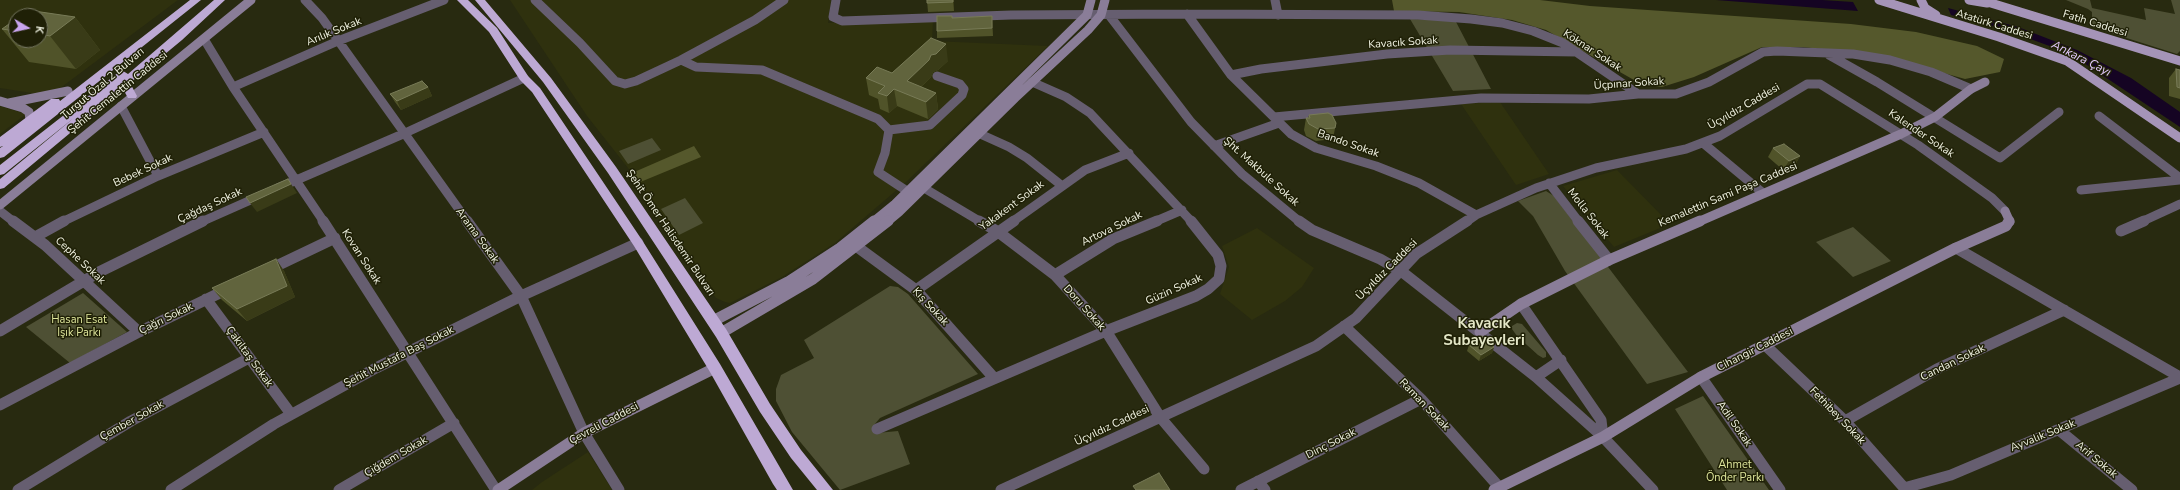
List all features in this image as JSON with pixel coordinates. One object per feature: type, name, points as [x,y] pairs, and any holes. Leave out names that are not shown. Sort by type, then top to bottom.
[{"type":"highway","name":"Turgut Özal 2 Bulvarı","points":[[0,154],[196,0]]},
{"type":"highway","name":"Turgut Özal 2 Bulvarı","points":[[0,185],[125,83],[218,0]]},
{"type":"highway","name":"Turgut Özal 2 Bulvarı","points":[[0,171],[218,0]]},
{"type":"highway","points":[[462,0],[493,30],[524,78],[536,90],[638,243],[715,368],[778,480],[786,490]]},
{"type":"highway","name":"Şehit Ömer Halisdemir Bulvarı","points":[[480,0],[547,80],[612,170],[721,333],[765,408],[796,454],[826,490]]},
{"type":"highway","points":[[486,0],[542,69],[547,80]]},
{"type":"highway","name":"Turgut Özal 2 Bulvarı","points":[[0,143],[122,50],[170,20]]},
{"type":"highway","points":[[125,83],[132,96]]},
{"type":"main road","points":[[1879,0],[1944,21]]},
{"type":"main road","points":[[1921,0],[1925,8],[1944,21]]},
{"type":"main road","points":[[1969,0],[1999,5]]},
{"type":"main road","name":"Fatih Caddesi","points":[[1981,0],[2180,61]]},
{"type":"main road","name":"Atatürk Caddesi","points":[[1944,21],[1999,37],[2067,61],[2180,138]]},
{"type":"street","name":"Şehit Cemalettin Caddesi","points":[[0,205],[251,0]]},
{"type":"street","name":"Arama Sokak","points":[[305,0],[338,41],[403,134],[521,296],[584,433],[619,490]]},
{"type":"street","name":"Arılık Sokak","points":[[233,87],[338,41],[444,0]]},
{"type":"street","points":[[535,0],[618,83],[625,84],[636,81],[681,60],[754,20],[784,0]]},
{"type":"street","name":"Köknar Sokak","points":[[836,0],[833,17],[842,21],[1187,14],[1418,15],[1471,19],[1502,23],[1533,31],[1563,43],[1638,94]]},
{"type":"street","points":[[713,321],[788,282],[840,248],[889,209],[1087,15],[1091,0]]},
{"type":"street","points":[[721,333],[813,279],[899,212],[1032,82],[1105,15],[1105,0]]},
{"type":"street","points":[[1275,0],[1278,15]]},
{"type":"street","name":"Bando Sokak","points":[[1187,14],[1231,75],[1291,134],[1316,148],[1376,166],[1419,183],[1476,215]]},
{"type":"street","name":"Şht. Makbule Sokak","points":[[1105,15],[1191,122],[1214,146],[1284,210],[1312,230],[1380,259],[1401,271],[1480,332],[1536,378],[1603,437],[1653,490]]},
{"type":"street","name":"Kovan Sokak","points":[[204,39],[233,87],[335,238],[497,490]]},
{"type":"street","name":"Kavacık Sokak","points":[[1231,75],[1261,69],[1387,54],[1450,50],[1578,52]]},
{"type":"street","name":"Üçpınar Sokak","points":[[1214,146],[1276,120],[1481,98],[1589,99],[1638,94],[1676,94],[1709,82],[1763,52],[1853,54],[1890,60],[1931,72],[1972,89]]},
{"type":"street","points":[[1826,53],[1935,117],[2000,158],[2059,112]]},
{"type":"street","points":[[681,60],[696,67],[762,70],[878,118],[889,130]]},
{"type":"street","points":[[889,130],[930,125],[947,111],[962,95],[964,89],[960,84],[937,76]]},
{"type":"street","name":"Çağdaş Sokak","points":[[0,331],[83,282],[206,219],[403,134],[524,78]]},
{"type":"street","name":"Güzin Sokak","points":[[877,429],[1106,331],[1196,296],[1208,289],[1219,279],[1221,266],[1218,255],[1182,210],[1129,153],[1090,113],[1066,97],[1032,82]]},
{"type":"street","name":"Kemalettin Sami Paşa Caddesi","points":[[1480,332],[1521,304],[1609,260],[1901,134],[1935,117],[1972,89],[1985,82]]},
{"type":"street","name":"Üçyıldız Caddesi","points":[[1001,490],[1316,346],[1356,318],[1416,254],[1476,215],[1548,184],[1596,168],[1652,158],[1686,149],[1720,136],[1807,84],[1820,84]]},
{"type":"street","name":"Kalender Sokak","points":[[1820,84],[1901,134],[1992,198],[2005,211]]},
{"type":"street","points":[[4,102],[68,91]]},
{"type":"street","points":[[4,102],[23,108],[29,112],[30,120]]},
{"type":"street","points":[[121,106],[158,176]]},
{"type":"street","points":[[2099,116],[2180,179]]},
{"type":"street","points":[[889,130],[885,153],[878,172],[883,177],[908,192]]},
{"type":"street","name":"Bebek Sokak","points":[[35,237],[76,214],[158,176],[264,132]]},
{"type":"street","points":[[978,134],[1009,147],[1061,185]]},
{"type":"street","points":[[1703,142],[1763,193]]},
{"type":"street","name":"Yakakent Sokak","points":[[916,290],[1061,185],[1085,170],[1129,153]]},
{"type":"street","points":[[2081,190],[2180,179]]},
{"type":"street","name":"Molla Sokak","points":[[1548,184],[1609,260]]},
{"type":"street","name":"Doru Sokak","points":[[924,188],[997,231],[1055,275],[1106,331],[1160,417],[1204,469]]},
{"type":"street","points":[[2121,231],[2180,204]]},
{"type":"street","name":"Artova Sokak","points":[[1055,275],[1080,258],[1113,240],[1182,210]]},
{"type":"street","name":"Cihangir Caddesi","points":[[1496,489],[1603,437],[1701,377],[1956,248],[2006,226],[2010,222],[2005,211]]},
{"type":"street","name":"Cephe Sokak","points":[[0,212],[35,237],[139,332]]},
{"type":"street","points":[[256,276],[335,238]]},
{"type":"street","name":"Şehit Mustafa Baş Sokak","points":[[171,490],[291,414],[409,352],[521,296],[638,243]]},
{"type":"street","name":"Kış Sokak","points":[[856,246],[916,290],[994,378]]},
{"type":"street","points":[[1956,248],[2180,378]]},
{"type":"street","name":"Çağrı Sokak","points":[[0,405],[139,332],[242,282]]},
{"type":"street","name":"Çakıltaş Sokak","points":[[206,299],[291,414]]},
{"type":"street","points":[[1521,304],[1601,420],[1603,437]]},
{"type":"street","name":"Candan Sokak","points":[[1845,421],[1937,369],[2064,310]]},
{"type":"street","name":"Raman Sokak","points":[[1344,326],[1421,399],[1496,489]]},
{"type":"street","name":"Fethibey Sokak","points":[[1765,345],[1845,421],[1905,489]]},
{"type":"street","name":"Çember Sokak","points":[[18,490],[131,421],[249,358]]},
{"type":"street","points":[[1536,378],[1561,360]]},
{"type":"street","name":"Çevreli Caddesi","points":[[497,490],[584,433],[715,368]]},
{"type":"street","name":"Adil Sokak","points":[[1701,377],[1780,490]]},
{"type":"street","name":"Ayvalık Sokak","points":[[1905,489],[1951,475],[2180,378]]},
{"type":"street","name":"Dinç Sokak","points":[[1241,490],[1262,486],[1421,399]]},
{"type":"street","name":"Çiğdem Sokak","points":[[339,490],[454,423]]},
{"type":"street","name":"Arif Sokak","points":[[2059,430],[2132,490]]},
{"type":"shaded area","points":[[0,0],[178,0],[59,89],[38,94],[0,88]]},
{"type":"shaded area","points":[[510,0],[831,0],[828,23],[933,20],[932,41],[1048,46],[906,182],[835,243],[782,277],[730,303],[716,298],[673,241],[632,173],[587,116]]},
{"type":"shaded area","points":[[1392,0],[1540,0],[1590,6],[1851,24],[1916,32],[1977,46],[2004,59],[2000,72],[1965,79],[1883,56],[1803,47],[1762,47],[1694,77],[1662,87],[1641,84],[1546,30],[1512,20],[1459,12],[1394,11]]},
{"type":"shaded area","points":[[1500,102],[1549,174],[1516,185],[1461,104]]},
{"type":"shaded area","points":[[0,106],[26,114],[0,134]]},
{"type":"shaded area","points":[[694,146],[701,157],[638,183],[632,173]]},
{"type":"shaded area","points":[[1617,170],[1670,224],[1614,247],[1563,186]]},
{"type":"shaded area","points":[[1257,228],[1314,268],[1302,287],[1285,301],[1252,320],[1220,294],[1229,267],[1222,246]]},
{"type":"shaded area","points":[[588,452],[612,490],[532,490],[542,482]]},
{"type":"green space","points":[[2066,0],[2090,0],[2092,8],[2146,20],[2144,8],[2175,14],[2171,0],[2180,0],[2180,51],[2177,54],[2092,27],[2092,12]]},
{"type":"green space","points":[[1410,19],[1455,20],[1491,89],[1453,91]]},
{"type":"green space","points":[[652,138],[661,150],[628,164],[619,151]]},
{"type":"green space","points":[[1546,191],[1554,196],[1688,372],[1647,384],[1565,271],[1533,216],[1518,201]]},
{"type":"green space","points":[[685,198],[703,223],[679,235],[661,209]]},
{"type":"green space","points":[[1853,227],[1891,261],[1853,277],[1816,242]]},
{"type":"green space","points":[[890,286],[898,287],[908,294],[978,374],[880,418],[874,425],[877,433],[898,431],[910,464],[840,490],[792,432],[776,401],[776,389],[781,375],[814,358],[804,340]]},
{"type":"green space","name":"Hasan Esat Işık Parkı","points":[[83,293],[127,332],[70,363],[26,327]]},
{"type":"green space","points":[[1517,323],[1522,324],[1546,352],[1546,357],[1543,358],[1538,355],[1517,336],[1512,329],[1512,326]]},
{"type":"green space","name":"Ahmet Önder Parkı","points":[[1703,396],[1769,490],[1727,490],[1675,409]]},
{"type":"water","points":[[1716,0],[1822,0],[1853,2],[1858,11]]},
{"type":"water","name":"Ankara Çayı","points":[[1948,8],[2018,27],[2077,50],[2131,78],[2180,112],[2180,127],[2081,61],[2055,48],[2003,29],[1951,15]]},
{"type":"building","points":[[927,0],[953,0],[953,2],[927,3]]},
{"type":"building","points":[[48,13],[75,17],[50,36],[48,36]]},
{"type":"building","points":[[937,16],[952,16],[952,18],[992,16],[992,28],[937,31]]},
{"type":"building","points":[[8,25],[8,30],[2,29]]},
{"type":"building","points":[[931,38],[946,44],[936,54],[931,55],[929,60],[907,81],[936,93],[926,102],[894,89],[887,96],[878,93],[885,86],[866,78],[877,67],[892,73]]},
{"type":"building","points":[[2176,69],[2180,70],[2180,88],[2177,87]]},
{"type":"building","points":[[422,81],[428,87],[397,101],[390,94]]},
{"type":"building","points":[[1328,113],[1332,115],[1336,123],[1335,128],[1318,129],[1309,124],[1306,118],[1310,118],[1309,115]]},
{"type":"building","points":[[1784,144],[1800,156],[1789,161],[1773,148]]},
{"type":"building","points":[[288,179],[291,184],[250,203],[246,197]]},
{"type":"building","points":[[276,259],[287,286],[237,309],[212,288]]},
{"type":"building","points":[[1482,336],[1494,347],[1481,355],[1469,345]]},
{"type":"building","points":[[1159,473],[1170,490],[1136,490],[1133,486]]},
{"type":"district","name":"Kavacık Subayevleri","points":[[1484,332]]}]
